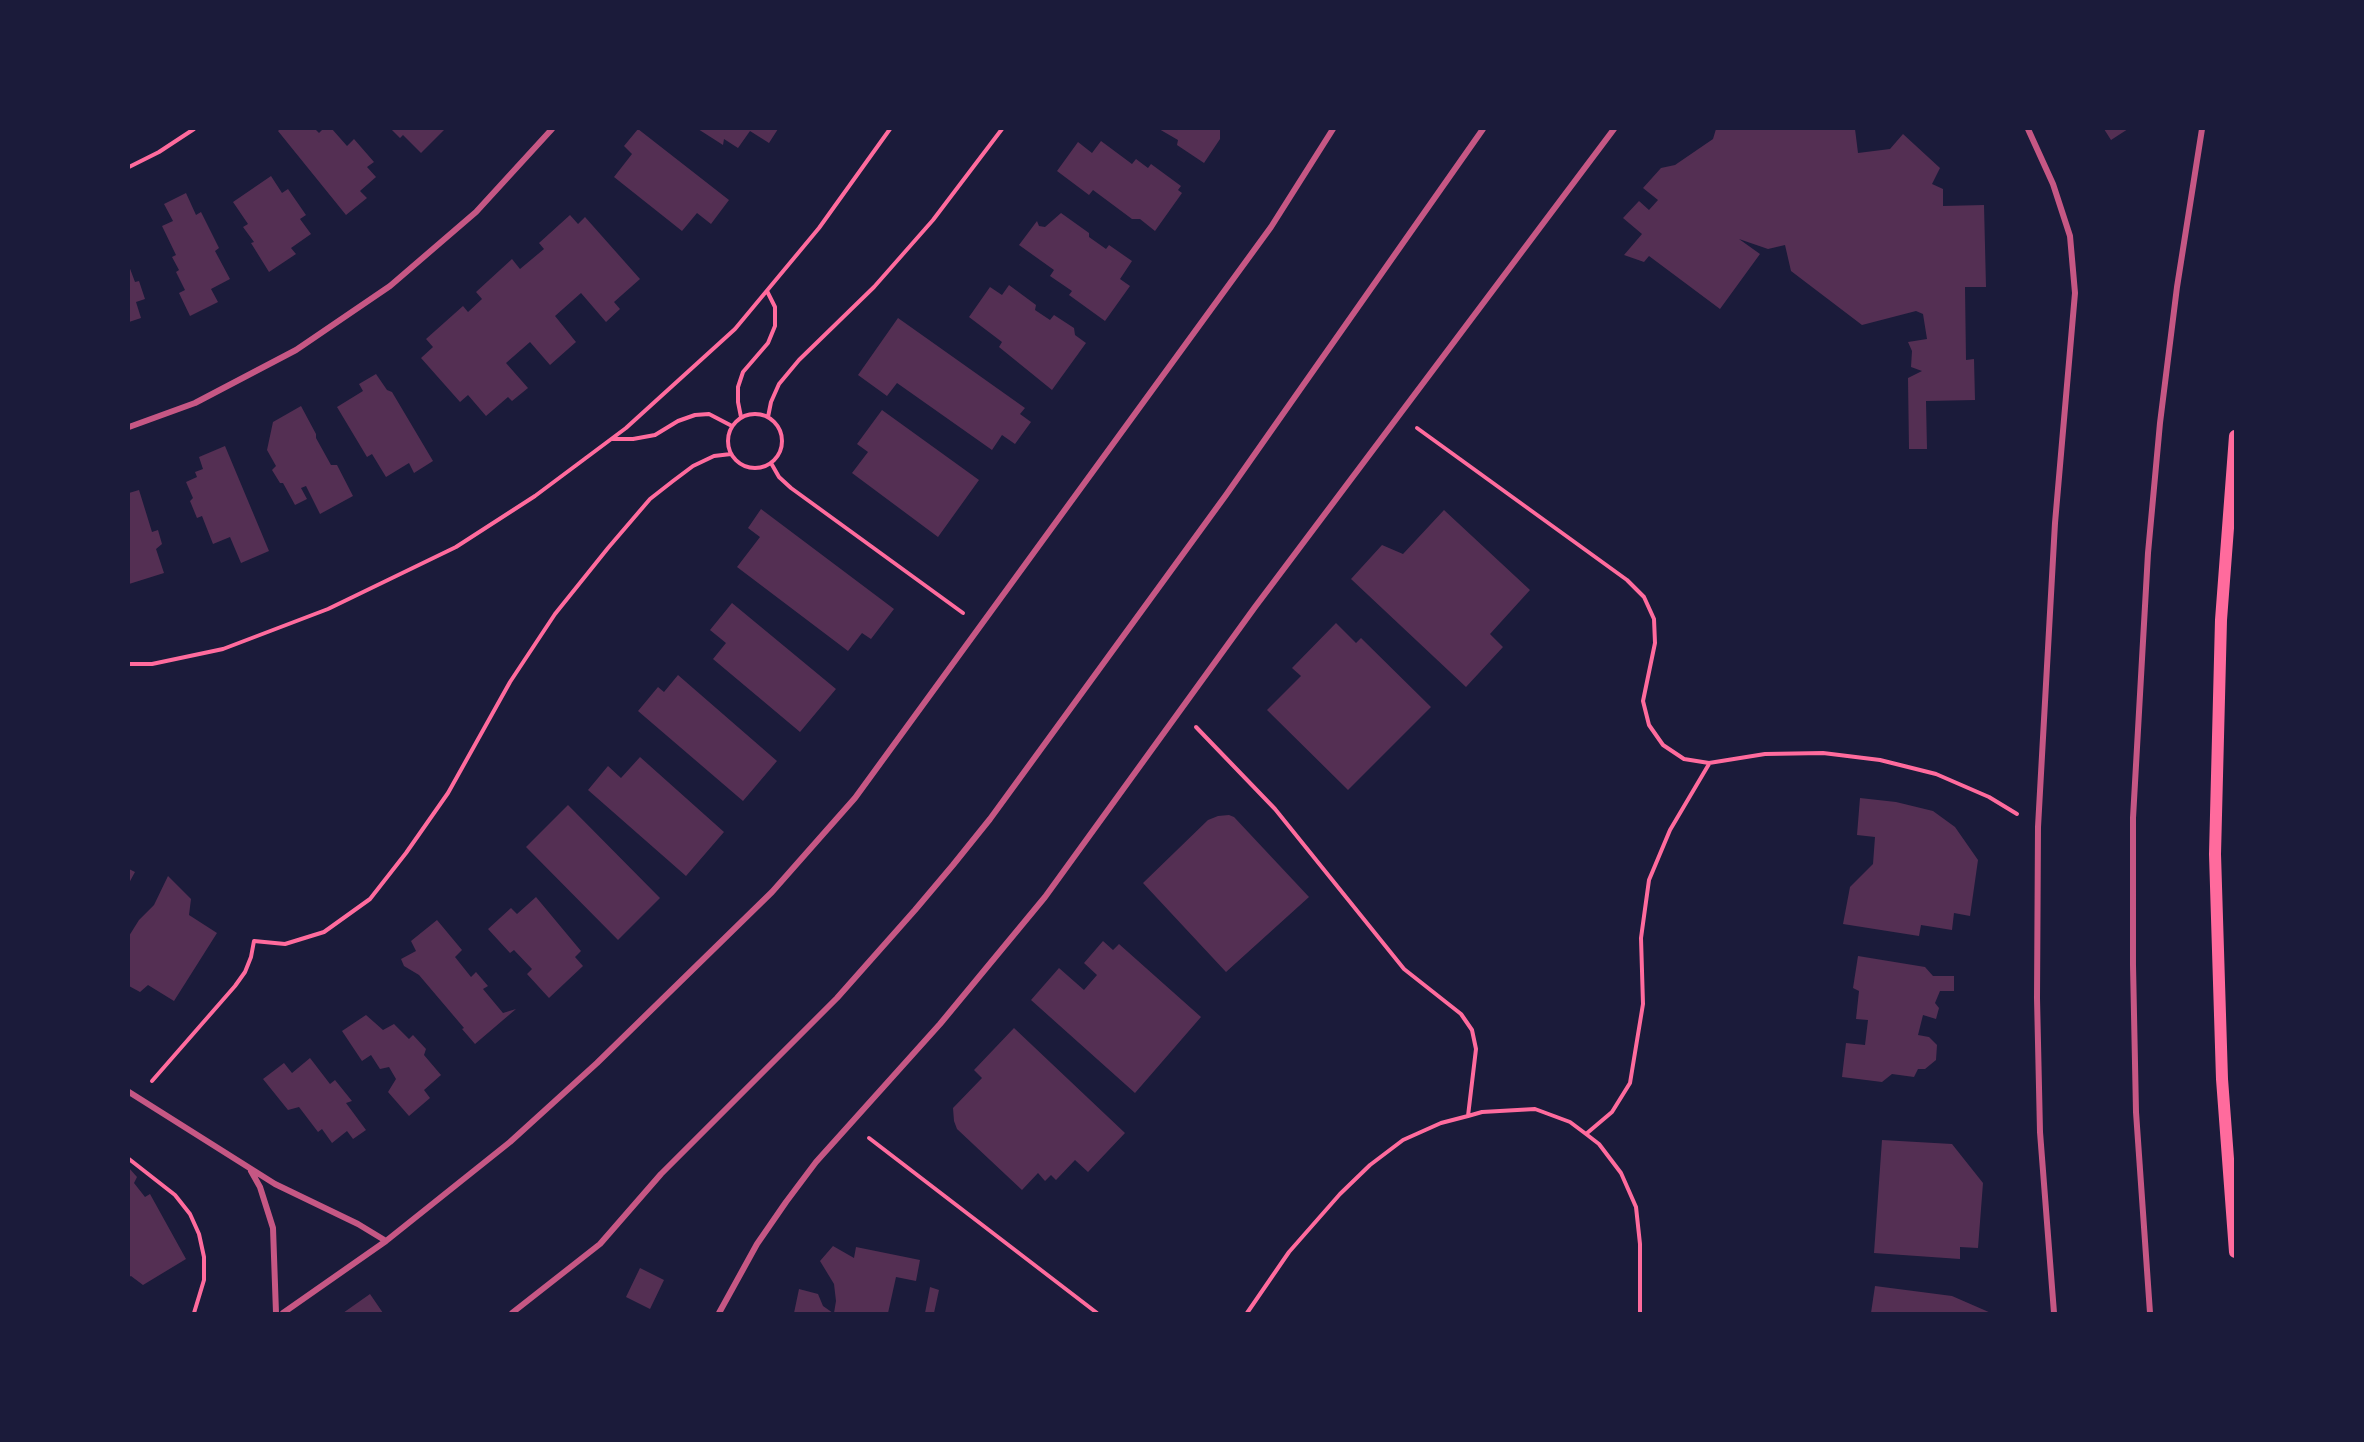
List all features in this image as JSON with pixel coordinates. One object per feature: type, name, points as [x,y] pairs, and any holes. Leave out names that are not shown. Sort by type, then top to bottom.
[{"type":"main road","points":[[2235,436],[2221,620],[2215,854],[2222,1079],[2235,1252]]},
{"type":"street","points":[[129,427],[195,403],[296,350],[390,286],[476,212],[552,129]]},
{"type":"street","points":[[283,1313],[386,1241],[510,1142],[597,1063],[772,892],[855,798],[1270,227],[1333,129]]},
{"type":"street","points":[[512,1313],[600,1244],[668,1167],[837,998],[953,865],[990,819],[1226,495],[1483,129]]},
{"type":"street","points":[[719,1313],[752,1253],[786,1202],[849,1123],[940,1024],[1045,897],[1399,415],[1614,129]]},
{"type":"street","points":[[2028,129],[2053,184],[2070,236],[2074,293],[2055,522],[2038,827],[2037,998],[2040,1132],[2054,1313]]},
{"type":"street","points":[[2150,1313],[2136,1112],[2133,965],[2134,807],[2148,553],[2160,423],[2177,287],[2202,129]]},
{"type":"street","points":[[129,1092],[283,1189],[358,1224],[386,1241]]},
{"type":"street","points":[[249,1168],[260,1187],[273,1228],[276,1313]]},
{"type":"path","points":[[129,166],[159,152],[194,129]]},
{"type":"path","points":[[129,664],[152,664],[223,649],[328,609],[456,546],[535,496],[612,439],[735,329],[819,228],[890,129]]},
{"type":"path","points":[[768,417],[771,402],[779,384],[799,360],[874,287],[933,220],[1002,129]]},
{"type":"path","points":[[741,417],[738,387],[743,372],[768,344],[775,326],[775,307],[766,291]]},
{"type":"path","points":[[612,439],[633,439],[655,435],[678,421],[695,415],[709,414],[732,426]]},
{"type":"path","points":[[759,414],[768,417],[776,424],[781,434],[782,445],[778,455],[771,463],[760,468],[749,468],[738,462],[731,454],[728,444],[732,426],[741,417],[759,414]]},
{"type":"path","points":[[1399,415],[1627,580],[1644,597],[1654,619],[1656,643],[1643,701],[1648,725],[1663,745],[1684,759],[1709,763],[1765,754],[1823,753],[1880,760],[1936,774],[1989,796],[2038,827]]},
{"type":"path","points":[[137,1097],[235,986],[248,965],[254,941],[285,944],[324,932],[370,899],[448,793],[510,682],[555,614],[608,548],[650,499],[673,481],[693,466],[714,456],[731,454]]},
{"type":"path","points":[[771,463],[779,477],[791,488],[980,626]]},
{"type":"path","points":[[1180,711],[1275,809],[1404,969],[1461,1014],[1472,1030],[1476,1049],[1468,1116]]},
{"type":"path","points":[[1586,1134],[1612,1112],[1630,1083],[1644,1005],[1641,938],[1649,880],[1670,830],[1709,763]]},
{"type":"path","points":[[1247,1313],[1289,1252],[1370,1165],[1404,1140],[1441,1123],[1482,1112],[1535,1108],[1569,1122],[1586,1134],[1599,1144],[1621,1173],[1636,1207],[1640,1244],[1640,1313]]},
{"type":"path","points":[[849,1123],[1097,1313]]},
{"type":"path","points":[[129,1159],[175,1195],[190,1214],[199,1234],[204,1257],[204,1280],[194,1313]]},
{"type":"building","points":[[280,129],[315,129],[319,133],[323,129],[332,129],[347,146],[354,139],[374,162],[367,167],[376,177],[360,191],[367,198],[346,215],[278,131]]},
{"type":"building","points":[[391,129],[445,129],[421,153],[403,135],[400,138]]},
{"type":"building","points":[[638,129],[729,200],[711,224],[697,213],[682,231],[614,177],[632,154],[624,146]]},
{"type":"building","points":[[698,129],[778,129],[769,143],[750,131],[738,148],[724,139],[723,145]]},
{"type":"building","points":[[1159,129],[1220,129],[1220,139],[1204,163],[1177,145],[1178,140]]},
{"type":"building","points":[[1716,129],[1855,129],[1858,153],[1890,149],[1903,134],[1940,168],[1932,184],[1943,189],[1943,206],[1984,205],[1986,287],[1965,287],[1966,360],[1974,359],[1975,400],[1926,401],[1927,449],[1909,449],[1908,378],[1922,371],[1911,367],[1912,351],[1908,342],[1927,339],[1923,314],[1916,311],[1862,325],[1791,271],[1785,245],[1768,249],[1739,239],[1760,254],[1720,309],[1649,256],[1644,262],[1624,255],[1642,234],[1623,218],[1639,201],[1649,210],[1658,200],[1643,188],[1661,168],[1675,165],[1713,139]]},
{"type":"building","points":[[2104,129],[2128,129],[2111,140]]},
{"type":"building","points":[[1101,141],[1132,164],[1136,159],[1148,168],[1151,164],[1181,186],[1178,190],[1182,193],[1155,231],[1140,219],[1132,219],[1093,190],[1089,195],[1057,171],[1078,142],[1092,153]]},
{"type":"building","points":[[271,176],[282,193],[288,189],[306,215],[300,219],[311,234],[291,248],[296,254],[269,272],[251,243],[254,242],[243,227],[248,224],[233,202]]},
{"type":"building","points":[[186,193],[196,215],[201,212],[219,248],[215,251],[230,279],[211,289],[218,302],[190,316],[179,293],[185,290],[172,257],[176,255],[162,226],[173,221],[164,204]]},
{"type":"building","points":[[1061,213],[1089,233],[1089,237],[1106,249],[1109,245],[1132,261],[1120,279],[1130,286],[1105,321],[1069,295],[1072,291],[1050,276],[1054,270],[1019,245],[1037,221],[1039,226],[1045,227]]},
{"type":"building","points":[[570,215],[578,224],[585,217],[640,279],[614,302],[620,309],[606,322],[581,293],[555,316],[576,342],[550,365],[530,342],[506,363],[528,388],[512,401],[508,397],[486,416],[468,395],[460,402],[421,358],[433,347],[426,339],[463,306],[468,312],[482,299],[476,292],[512,259],[520,269],[544,249],[539,243]]},
{"type":"building","points":[[129,266],[135,282],[139,281],[145,299],[136,302],[141,318],[129,322]]},
{"type":"building","points":[[1009,285],[1036,305],[1035,310],[1050,320],[1054,315],[1074,328],[1075,335],[1086,343],[1052,390],[999,347],[1002,342],[969,317],[990,287],[1002,295]]},
{"type":"building","points":[[898,318],[1025,408],[1020,414],[1031,422],[1015,444],[1002,435],[992,450],[897,383],[887,396],[858,375]]},
{"type":"building","points":[[376,374],[387,390],[392,392],[433,461],[414,473],[409,463],[386,477],[372,454],[367,457],[337,407],[363,391],[359,384]]},
{"type":"building","points":[[301,406],[331,465],[337,465],[353,496],[320,514],[306,486],[301,488],[307,499],[295,505],[283,483],[280,483],[272,470],[276,466],[267,450],[273,422]]},
{"type":"building","points":[[882,410],[979,480],[938,537],[852,473],[868,452],[857,444]]},
{"type":"building","points":[[225,446],[269,551],[241,563],[230,537],[213,544],[202,516],[197,518],[190,501],[193,498],[186,482],[197,477],[195,472],[203,469],[199,457]]},
{"type":"building","points":[[139,490],[152,532],[158,530],[162,544],[156,549],[164,573],[129,584],[129,493]]},
{"type":"building","points":[[761,509],[894,609],[871,639],[862,633],[848,651],[737,567],[760,537],[748,528]]},
{"type":"building","points":[[1444,510],[1530,590],[1490,634],[1503,647],[1466,687],[1351,579],[1382,545],[1403,554]]},
{"type":"building","points":[[732,603],[836,689],[800,732],[713,659],[726,643],[710,630]]},
{"type":"building","points":[[1336,623],[1356,643],[1361,638],[1431,707],[1348,790],[1267,710],[1301,676],[1292,668]]},
{"type":"building","points":[[678,675],[777,761],[743,801],[638,711],[658,687],[664,692]]},
{"type":"building","points":[[640,757],[724,832],[686,876],[588,790],[608,766],[621,778]]},
{"type":"building","points":[[1860,798],[1896,802],[1933,811],[1955,827],[1978,860],[1970,916],[1954,913],[1952,930],[1921,925],[1919,936],[1843,924],[1850,887],[1873,864],[1875,837],[1857,835]]},
{"type":"building","points":[[568,805],[660,898],[618,940],[526,847]]},
{"type":"building","points":[[1229,815],[1234,817],[1309,897],[1226,972],[1143,883],[1208,820]]},
{"type":"building","points":[[129,869],[135,872],[129,883]]},
{"type":"building","points":[[168,876],[191,899],[189,915],[217,933],[174,1001],[148,985],[140,992],[129,986],[129,936],[139,920],[154,905]]},
{"type":"building","points":[[536,897],[581,951],[575,957],[583,966],[549,998],[527,974],[532,969],[514,950],[510,953],[488,929],[511,908],[517,914]]},
{"type":"building","points":[[437,920],[462,950],[455,957],[471,977],[476,972],[488,986],[483,989],[503,1013],[516,1009],[475,1044],[419,975],[404,966],[401,959],[416,951],[411,941]]},
{"type":"building","points":[[1103,941],[1113,950],[1119,944],[1201,1017],[1135,1093],[1031,1000],[1059,968],[1084,990],[1097,975],[1084,963]]},
{"type":"building","points":[[1858,956],[1925,967],[1933,976],[1954,976],[1954,991],[1940,991],[1935,1003],[1939,1008],[1936,1019],[1923,1015],[1918,1035],[1929,1037],[1937,1045],[1936,1060],[1925,1069],[1918,1069],[1914,1077],[1892,1074],[1882,1082],[1842,1077],[1846,1043],[1865,1045],[1868,1020],[1856,1019],[1859,991],[1853,988]]},
{"type":"building","points":[[366,1015],[383,1030],[394,1024],[409,1039],[413,1035],[426,1049],[424,1055],[441,1075],[424,1090],[430,1098],[409,1116],[388,1092],[396,1079],[389,1067],[380,1069],[371,1055],[362,1061],[342,1031]]},
{"type":"building","points":[[1014,1028],[1125,1133],[1088,1172],[1075,1160],[1056,1180],[1051,1175],[1045,1181],[1038,1173],[1022,1190],[957,1129],[953,1108],[982,1078],[974,1070]]},
{"type":"building","points":[[310,1058],[330,1084],[335,1080],[352,1101],[346,1103],[366,1130],[353,1139],[347,1131],[332,1143],[322,1129],[318,1132],[299,1107],[288,1110],[263,1079],[284,1063],[292,1073]]},
{"type":"building","points":[[1882,1140],[1952,1144],[1983,1183],[1978,1248],[1960,1247],[1960,1259],[1874,1253]]},
{"type":"building","points":[[129,1168],[137,1177],[134,1183],[145,1197],[150,1194],[186,1259],[143,1285],[131,1276],[129,1277]]},
{"type":"building","points":[[833,1246],[854,1258],[856,1247],[920,1260],[916,1281],[896,1277],[888,1313],[834,1313],[836,1301],[834,1284],[820,1261]]},
{"type":"building","points":[[640,1268],[664,1280],[650,1309],[626,1297]]},
{"type":"building","points":[[1875,1286],[1952,1296],[1991,1313],[1871,1313]]},
{"type":"building","points":[[930,1287],[939,1290],[934,1313],[925,1313]]},
{"type":"building","points":[[799,1289],[818,1294],[823,1306],[833,1313],[794,1313]]},
{"type":"building","points":[[370,1294],[383,1313],[343,1313]]}]
